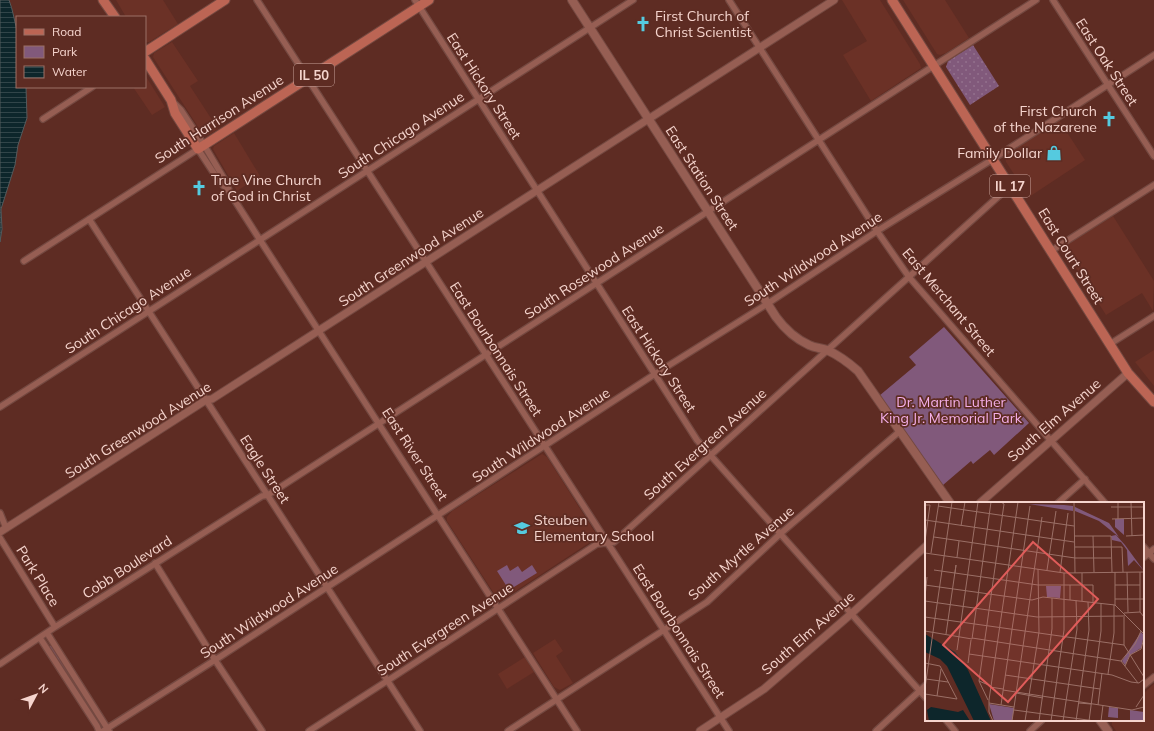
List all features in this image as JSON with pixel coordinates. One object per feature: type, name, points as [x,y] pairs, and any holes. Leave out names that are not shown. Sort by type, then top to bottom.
[{"type":"main road","points":[[103,0],[114,16]]},
{"type":"main road","points":[[110,0],[119,16]]},
{"type":"main road","points":[[146,51],[225,0]]},
{"type":"main road","name":"South Harrison Avenue","points":[[201,147],[308,79],[417,3],[430,0]]},
{"type":"main road","name":"East Station Street","points":[[572,0],[767,304],[783,326],[809,345],[827,350],[849,363],[858,371],[949,502]]},
{"type":"main road","name":"East Court Street","points":[[892,0],[1128,373],[1154,402]]},
{"type":"main road","name":"East River Street","points":[[146,60],[171,100],[175,113],[201,147]]},
{"type":"main road","points":[[1102,721],[1108,731]]},
{"type":"street","name":"East Bourbonnais Street","points":[[257,0],[729,731]]},
{"type":"street","name":"South Chicago Avenue","points":[[0,407],[633,0]]},
{"type":"street","name":"East Merchant Street","points":[[729,0],[877,231],[909,277],[1104,502]]},
{"type":"street","name":"South Greenwood Avenue","points":[[3,530],[206,400],[212,399],[426,263],[834,0]]},
{"type":"street","name":"South Rosewood Avenue","points":[[268,495],[1036,0]]},
{"type":"street","name":"East Oak Street","points":[[1053,0],[1154,156]]},
{"type":"street","name":"East Hickory Street","points":[[417,3],[697,440],[925,697]]},
{"type":"street","name":"South Wildwood Avenue","points":[[106,730],[545,447],[655,374],[767,304],[877,231],[993,160],[1154,55]]},
{"type":"street","points":[[43,119],[90,88]]},
{"type":"street","name":"East River Street","points":[[201,147],[219,181],[230,193],[577,731]]},
{"type":"street","name":"South Harrison Avenue","points":[[24,261],[201,147]]},
{"type":"street","points":[[1051,251],[1154,185]]},
{"type":"street","name":"South Evergreen Avenue","points":[[309,731],[597,544],[614,542],[1010,186]]},
{"type":"street","name":"Eagle Street","points":[[90,219],[420,731]]},
{"type":"street","points":[[1110,344],[1154,316]]},
{"type":"street","name":"South Elm Avenue","points":[[981,502],[1128,373]]},
{"type":"street","name":"South Myrtle Avenue","points":[[508,731],[707,602],[780,534],[900,431]]},
{"type":"street","points":[[1059,502],[1085,479]]},
{"type":"street","name":"Cobb Boulevard","points":[[0,664],[55,627],[262,496],[268,495]]},
{"type":"street","points":[[0,513],[3,530]]},
{"type":"street","name":"Park Place","points":[[0,538],[55,627]]},
{"type":"street","name":"South Elm Avenue","points":[[700,731],[764,689],[851,614],[925,547]]},
{"type":"street","points":[[1144,547],[1154,559]]},
{"type":"street","points":[[1144,557],[1154,549]]},
{"type":"street","points":[[155,564],[215,660],[262,731]]},
{"type":"street","points":[[47,633],[106,730]]},
{"type":"street","points":[[40,638],[99,731]]},
{"type":"street","points":[[1144,685],[1154,677]]},
{"type":"street","points":[[876,731],[925,686]]},
{"type":"street","points":[[947,721],[956,731]]},
{"type":"street","points":[[1030,731],[1041,721]]},
{"type":"shaded area","points":[[116,0],[163,0],[178,24],[149,42],[146,42],[146,16],[125,16]]},
{"type":"shaded area","points":[[842,0],[880,0],[920,64],[921,68],[871,101],[843,55],[867,41]]},
{"type":"shaded area","points":[[903,0],[945,0],[969,38],[946,53],[940,55],[937,54]]},
{"type":"shaded area","points":[[172,42],[198,81],[190,86],[218,129],[208,135],[202,133],[153,57],[154,53]]},
{"type":"shaded area","points":[[146,77],[165,107],[152,115],[134,88],[146,88]]},
{"type":"shaded area","points":[[1059,120],[1085,160],[1029,197],[1006,162],[1005,156]]},
{"type":"shaded area","points":[[234,133],[260,176],[237,191],[213,149],[214,146]]},
{"type":"shaded area","points":[[1113,216],[1154,281],[1153,311],[1142,293],[1106,315],[1067,254],[1066,250],[1068,244]]},
{"type":"shaded area","points":[[1154,350],[1154,386],[1135,362]]},
{"type":"shaded area","name":"Steuben Elementary School","points":[[542,454],[547,457],[598,537],[505,598],[497,598],[447,521],[447,517],[452,511]]},
{"type":"shaded area","points":[[555,639],[563,651],[556,656],[573,683],[560,690],[554,687],[533,653]]},
{"type":"shaded area","points":[[525,657],[534,672],[507,689],[498,674]]},
{"type":"shaded area","points":[[1154,684],[1154,731],[1116,731],[1112,725],[1112,721],[1144,721],[1144,693]]},
{"type":"green space","points":[[973,45],[999,86],[970,105],[946,67],[948,61]]},
{"type":"green space","name":"Dr. Martin Luther King Jr. Memorial Park","points":[[944,327],[1029,423],[994,455],[990,450],[973,464],[971,461],[943,485],[879,396],[916,365],[909,357]]},
{"type":"green space","points":[[507,565],[510,571],[518,566],[522,572],[532,565],[537,573],[509,590],[497,571]]},
{"type":"green space","points":[[52,645],[100,721],[97,723],[49,647]]},
{"type":"water","points":[[0,0],[9,0],[16,26],[16,88],[26,88],[27,118],[18,145],[15,165],[1,209],[2,229],[0,242]]},
{"type":"place","name":"First Church of Christ Scientist","points":[[643,24]]},
{"type":"place","name":"First Church of the Nazarene","points":[[1109,119]]},
{"type":"place","name":"Family Dollar","points":[[1054,153]]},
{"type":"place","name":"True Vine Church of God in Christ","points":[[199,188]]},
{"type":"place","name":"Steuben Elementary School","points":[[522,528]]}]
